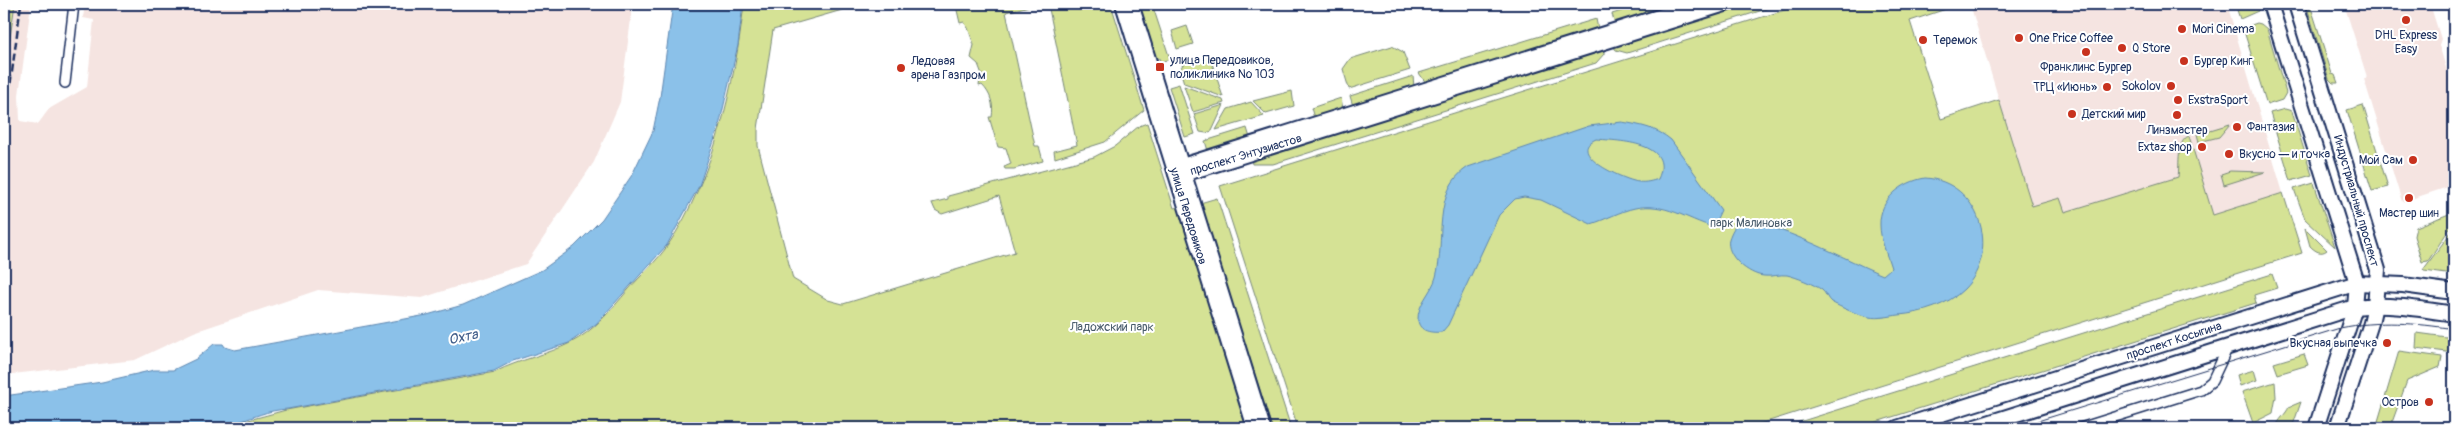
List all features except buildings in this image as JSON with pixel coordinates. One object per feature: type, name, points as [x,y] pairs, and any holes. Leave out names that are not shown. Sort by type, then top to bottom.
[{"type":"main road","name":"Индустриальный проспект","points":[[2270,4],[2357,283],[2355,307],[2316,428]]},
{"type":"main road","name":"Индустриальный проспект","points":[[2296,4],[2378,270],[2375,305],[2338,428]]},
{"type":"main road","name":"проспект Косыгина","points":[[1897,428],[2357,283],[2376,283],[2454,292]]},
{"type":"main road","name":"проспект Косыгина","points":[[1972,428],[2355,307],[2375,305],[2454,314]]},
{"type":"street","points":[[65,82],[74,4]]},
{"type":"street","name":"улица Передовиков","points":[[1122,4],[1181,171],[1264,428]]},
{"type":"street","name":"улица Передовиков","points":[[1132,4],[1254,428]]},
{"type":"street","name":"проспект Энтузиастов","points":[[1181,171],[1697,4]]},
{"type":"street","name":"проспект Энтузиастов","points":[[1181,171],[1728,4]]},
{"type":"street","points":[[2080,428],[2201,390],[2212,382],[2227,349]]},
{"type":"shaded area","points":[[4,4],[31,4],[19,95],[20,121],[38,124],[49,109],[87,87],[94,20],[83,18],[85,4],[633,4],[620,102],[594,162],[526,264],[422,298],[318,290],[194,332],[135,360],[4,375]]},
{"type":"shaded area","points":[[1970,4],[2227,4],[2283,193],[2213,215],[2199,171],[2064,213],[2031,206]]},
{"type":"shaded area","points":[[2344,4],[2430,4],[2441,39],[2439,45],[2454,94],[2454,185],[2402,202],[2364,79],[2367,77]]},
{"type":"green space","points":[[4,4],[15,4],[4,77]]},
{"type":"green space","name":"Ладожский парк","points":[[744,4],[863,4],[773,30],[758,129],[758,146],[793,279],[828,300],[843,304],[1015,252],[999,196],[942,214],[935,210],[932,203],[948,199],[948,196],[1094,157],[1115,146],[1139,126],[1147,123],[1174,208],[1179,207],[1250,428],[219,428],[286,410],[495,372],[552,351],[587,332],[609,312],[664,251],[698,190],[720,129],[728,97]]},
{"type":"green space","points":[[962,4],[1037,4],[1006,12],[1035,146],[1039,146],[1043,161],[1014,169],[1005,169],[1004,167],[1011,164],[1006,148],[998,147],[989,117],[992,117],[993,113],[990,96],[982,85],[979,86],[980,78],[983,77],[978,64],[971,58],[974,45],[968,28],[964,22],[960,23],[956,6]]},
{"type":"green space","points":[[1048,4],[1111,4],[1144,110],[1105,142],[1055,158],[1054,151],[1077,145]]},
{"type":"green space","points":[[1137,4],[1152,4],[1170,59],[1160,62],[1159,58],[1154,59]]},
{"type":"green space","points":[[1645,4],[1680,4],[1615,24],[1612,14]]},
{"type":"green space","points":[[1745,4],[1782,4],[1627,53],[1616,50],[1613,46]]},
{"type":"green space","name":"парк Малиновка","points":[[1804,4],[1961,4],[1910,21],[1941,119],[1999,100],[2032,206],[2060,198],[2065,212],[2178,177],[2180,148],[2189,136],[2213,215],[2283,193],[2302,253],[1747,428],[1298,428],[1220,186]]},
{"type":"green space","points":[[2235,4],[2259,4],[2258,11],[2240,19]]},
{"type":"green space","points":[[2306,4],[2310,4],[2332,74],[2335,75],[2338,83],[2333,83],[2329,79]]},
{"type":"green space","points":[[1596,19],[1598,29],[1426,83],[1419,73]]},
{"type":"green space","points":[[2257,23],[2267,29],[2286,93],[2282,100],[2267,105],[2243,28]]},
{"type":"green space","points":[[1187,26],[1193,44],[1177,49],[1172,31]]},
{"type":"green space","points":[[1392,46],[1403,52],[1410,70],[1349,89],[1343,69],[1350,59]]},
{"type":"green space","points":[[1604,48],[1604,54],[1596,63],[1273,164],[1252,164],[1251,159]]},
{"type":"green space","points":[[1210,57],[1223,97],[1184,83],[1180,70],[1183,64]]},
{"type":"green space","points":[[1413,76],[1414,87],[1353,106],[1350,96]]},
{"type":"green space","points":[[1179,84],[1195,134],[1185,137],[1169,87]]},
{"type":"green space","points":[[1184,86],[1223,100],[1224,103],[1193,112]]},
{"type":"green space","points":[[1292,91],[1294,106],[1266,114],[1253,101]]},
{"type":"green space","points":[[1341,98],[1343,109],[1314,118],[1311,108]]},
{"type":"green space","points":[[1251,102],[1264,116],[1216,130],[1228,109]]},
{"type":"green space","points":[[1224,105],[1212,131],[1200,132],[1194,114]]},
{"type":"green space","points":[[2363,105],[2388,187],[2372,191],[2347,110]]},
{"type":"green space","points":[[2285,109],[2292,111],[2312,175],[2291,181],[2270,113]]},
{"type":"green space","points":[[2230,124],[2219,137],[2199,142],[2197,134]]},
{"type":"green space","points":[[1247,128],[1250,138],[1208,151],[1205,141]]},
{"type":"green space","points":[[2230,171],[2265,172],[2224,185],[2221,174]]},
{"type":"green space","points":[[2314,183],[2335,247],[2305,219],[2294,189]]},
{"type":"green space","points":[[1217,198],[1291,428],[1272,428],[1200,203]]},
{"type":"green space","points":[[2454,212],[2454,222],[2428,261],[2422,262],[2414,236],[2416,227]]},
{"type":"green space","points":[[2305,228],[2327,250],[2318,252],[2310,246]]},
{"type":"green space","points":[[2454,228],[2454,275],[2424,271],[2423,270]]},
{"type":"green space","points":[[2272,274],[2277,288],[2254,295],[2256,303],[1857,428],[1780,428]]},
{"type":"green space","points":[[2417,333],[2454,338],[2454,353],[2416,348]]},
{"type":"green space","points":[[2399,351],[2442,357],[2440,367],[2407,381],[2390,428],[2376,428]]},
{"type":"green space","points":[[2304,354],[2308,365],[2278,374],[2274,363]]},
{"type":"green space","points":[[2254,370],[2257,380],[2240,386],[2237,375]]},
{"type":"green space","points":[[2275,382],[2276,397],[2273,413],[2253,423],[2242,392]]},
{"type":"green space","points":[[2301,402],[2292,428],[2275,428],[2289,407]]},
{"type":"water","name":"Охта","points":[[673,4],[743,4],[738,45],[719,126],[699,186],[667,245],[596,324],[569,343],[513,361],[494,371],[273,411],[229,424],[194,428],[4,428],[4,396],[102,382],[154,370],[173,370],[196,359],[214,344],[223,344],[225,347],[235,350],[427,315],[463,305],[542,270],[574,247],[602,219],[632,175],[653,131],[660,97]]},
{"type":"water","points":[[1622,122],[1629,123],[1654,130],[1671,140],[1721,210],[1713,227],[1675,212],[1656,207],[1629,209],[1591,224],[1541,200],[1524,197],[1515,199],[1499,215],[1448,325],[1442,332],[1430,332],[1423,329],[1419,324],[1418,314],[1436,277],[1444,203],[1456,177],[1468,167],[1589,126]],"holes":[[[1596,139],[1631,143],[1652,151],[1659,157],[1661,167],[1658,179],[1639,182],[1622,177],[1601,166],[1587,152],[1588,145]]]},
{"type":"water","points":[[1925,178],[1944,182],[1959,191],[1971,204],[1979,220],[1983,238],[1982,256],[1975,273],[1958,295],[1942,304],[1917,312],[1873,318],[1849,311],[1831,302],[1822,290],[1800,279],[1787,275],[1758,275],[1739,264],[1731,252],[1729,239],[1735,226],[1742,222],[1754,223],[1791,234],[1883,275],[1891,268],[1880,230],[1883,207],[1900,188],[1908,183]]},
{"type":"tram line","points":[[2015,428],[2340,328],[2397,323],[2454,329]]},
{"type":"railway","points":[[4,132],[21,4]]},
{"type":"place","name":"DHL Express Easy","points":[[2406,20]]},
{"type":"place","name":"Mori Cinema","points":[[2182,29]]},
{"type":"place","name":"One Price Coffee","points":[[2019,38]]},
{"type":"place","name":"Теремок","points":[[1923,40]]},
{"type":"place","name":"Q Store","points":[[2122,48]]},
{"type":"place","name":"Франклинс Бургер","points":[[2086,52]]},
{"type":"place","name":"Бургер Кинг","points":[[2184,61]]},
{"type":"place","name":"улица Передовиков, поликлиника № 103","points":[[1160,67]]},
{"type":"place","name":"Ледовая арена Газпром","points":[[901,68]]},
{"type":"place","name":"Sokolov","points":[[2171,86]]},
{"type":"place","name":"ТРЦ «Июнь»","points":[[2107,87]]},
{"type":"place","name":"ExstraSport","points":[[2178,100]]},
{"type":"place","name":"Детский мир","points":[[2072,114]]},
{"type":"place","name":"Линзмастер","points":[[2177,115]]},
{"type":"place","name":"Фантазия","points":[[2237,127]]},
{"type":"place","name":"Extaz shop","points":[[2202,147]]},
{"type":"place","name":"Вкусно — и точка","points":[[2229,154]]},
{"type":"place","name":"Мой Сам","points":[[2413,160]]},
{"type":"place","name":"Мастер шин","points":[[2409,198]]},
{"type":"place","name":"Вкусная выпечка","points":[[2387,343]]},
{"type":"place","name":"Остров","points":[[2429,402]]}]
